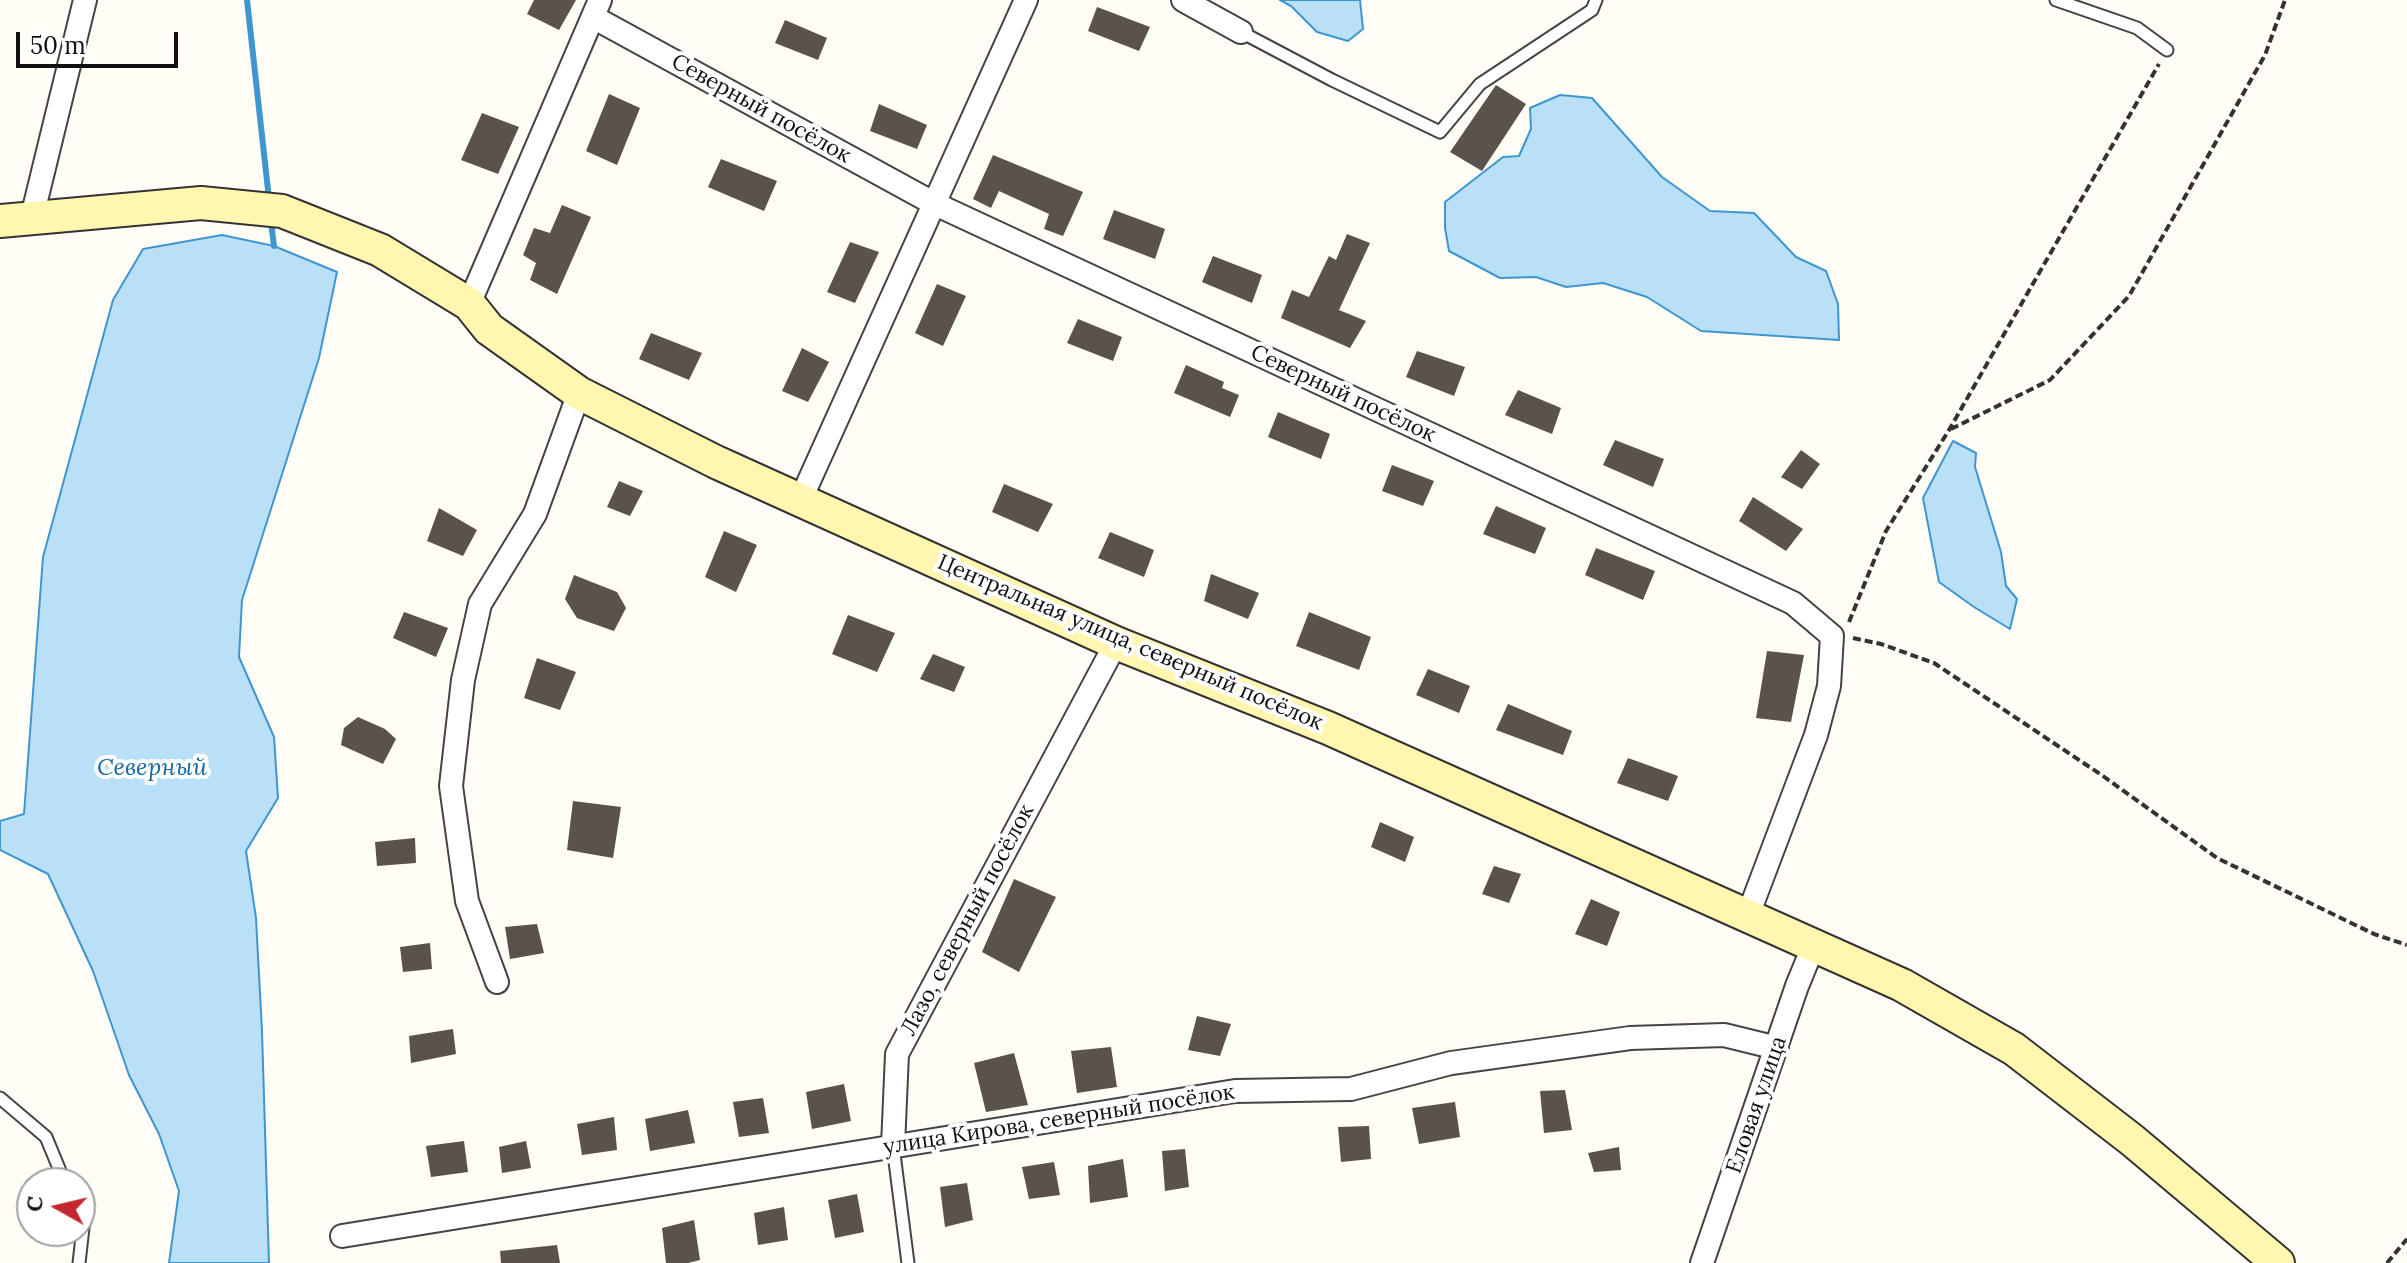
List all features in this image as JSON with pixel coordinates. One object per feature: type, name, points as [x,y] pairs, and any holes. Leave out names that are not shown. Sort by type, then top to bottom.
[{"type":"street","points":[[32,217],[85,0]]},
{"type":"street","points":[[800,501],[1026,0]]},
{"type":"street","points":[[1183,0],[1241,32]]},
{"type":"street","points":[[469,304],[596,8]]},
{"type":"street","name":"Северный посёлок","points":[[596,8],[933,203],[1793,603],[1838,636]]},
{"type":"street","name":"Центральная улица, северный посёлок","points":[[0,221],[201,203],[267,209],[380,250],[469,304],[489,329],[579,393],[800,501],[1116,643],[1328,728],[1902,985],[2014,1049],[2132,1140],[2278,1263]]},
{"type":"street","points":[[497,982],[467,901],[451,786],[463,680],[480,604],[535,514],[579,393]]},
{"type":"street","points":[[1748,915],[1816,735],[1838,636]]},
{"type":"street","name":"Лазо, северный посёлок","points":[[893,1146],[897,1054],[1116,643]]},
{"type":"street","name":"Еловая улица","points":[[1702,1263],[1813,947]]},
{"type":"street","name":"улица Кирова, северный посёлок","points":[[342,1236],[1235,1091],[1351,1089],[1451,1063],[1630,1038],[1724,1035],[1777,1048]]},
{"type":"lane","points":[[1241,32],[1440,132],[1480,84],[1592,10],[1596,0]]},
{"type":"lane","points":[[2056,0],[2137,28],[2167,50]]},
{"type":"lane","points":[[0,1098],[46,1137],[58,1167]]},
{"type":"lane","name":"Лазо, северный посёлок","points":[[893,1146],[908,1263]]},
{"type":"path","points":[[1949,430],[2050,380],[2129,296],[2265,55],[2285,0]]},
{"type":"path","points":[[2167,50],[1949,430],[1886,531],[1838,636],[1881,644],[1934,663],[2103,776],[2217,858],[2374,934],[2407,945]]},
{"type":"path","points":[[2387,1263],[2407,1239]]},
{"type":"water","points":[[1280,0],[1360,0],[1363,29],[1348,41],[1317,32],[1291,6]]},
{"type":"water","points":[[1560,95],[1592,98],[1662,177],[1710,211],[1754,213],[1796,257],[1826,271],[1838,304],[1839,340],[1701,331],[1647,297],[1603,283],[1566,287],[1536,277],[1500,278],[1449,251],[1445,202],[1503,157],[1519,156],[1531,129],[1530,108]]},
{"type":"water","name":"Северный","points":[[222,235],[274,246],[337,272],[319,358],[242,600],[239,657],[274,737],[278,798],[246,851],[256,918],[269,1263],[169,1263],[179,1191],[159,1134],[129,1075],[93,971],[48,874],[0,850],[0,821],[24,814],[43,557],[113,300],[143,249]]},
{"type":"water","points":[[1953,441],[1976,453],[1975,467],[2001,552],[2006,586],[2017,599],[2010,629],[1939,582],[1923,498]]},
{"type":"building","points":[[534,0],[576,0],[559,30],[527,14]]},
{"type":"building","points":[[1097,7],[1150,27],[1139,51],[1088,31]]},
{"type":"building","points":[[785,20],[827,38],[818,60],[775,43]]},
{"type":"building","points":[[1496,85],[1526,104],[1482,171],[1450,152]]},
{"type":"building","points":[[609,94],[640,108],[617,165],[586,151]]},
{"type":"building","points":[[879,104],[927,125],[917,149],[870,131]]},
{"type":"building","points":[[482,113],[519,127],[498,174],[461,160]]},
{"type":"building","points":[[993,155],[1083,192],[1063,236],[1044,229],[1049,214],[999,191],[991,208],[973,199]]},
{"type":"building","points":[[721,159],[777,181],[764,211],[708,187]]},
{"type":"building","points":[[562,205],[591,217],[557,294],[530,280],[536,263],[523,255],[534,228],[550,233]]},
{"type":"building","points":[[1114,210],[1165,229],[1155,259],[1103,239]]},
{"type":"building","points":[[1347,234],[1370,243],[1339,310],[1366,321],[1350,348],[1281,318],[1292,290],[1309,297],[1329,256],[1336,260]]},
{"type":"building","points":[[850,242],[879,252],[855,303],[827,292]]},
{"type":"building","points":[[1213,256],[1262,275],[1252,303],[1202,282]]},
{"type":"building","points":[[937,284],[966,296],[943,346],[915,333]]},
{"type":"building","points":[[1078,319],[1122,337],[1113,361],[1067,343]]},
{"type":"building","points":[[651,333],[702,353],[689,380],[639,359]]},
{"type":"building","points":[[802,348],[829,362],[808,402],[782,391]]},
{"type":"building","points":[[1417,351],[1465,367],[1454,396],[1406,377]]},
{"type":"building","points":[[1186,365],[1224,382],[1222,388],[1239,395],[1230,417],[1174,393]]},
{"type":"building","points":[[1518,390],[1561,408],[1552,434],[1505,415]]},
{"type":"building","points":[[1278,412],[1330,434],[1321,459],[1268,437]]},
{"type":"building","points":[[1615,440],[1664,459],[1653,487],[1603,465]]},
{"type":"building","points":[[1801,450],[1820,464],[1802,489],[1781,477]]},
{"type":"building","points":[[1392,465],[1434,481],[1423,506],[1382,491]]},
{"type":"building","points":[[619,481],[643,491],[630,516],[607,507]]},
{"type":"building","points":[[1004,484],[1053,504],[1038,532],[992,512]]},
{"type":"building","points":[[1753,497],[1803,529],[1786,551],[1739,521]]},
{"type":"building","points":[[1496,506],[1546,528],[1535,554],[1483,534]]},
{"type":"building","points":[[439,508],[477,530],[463,556],[427,541]]},
{"type":"building","points":[[724,531],[757,545],[736,592],[705,577]]},
{"type":"building","points":[[1110,532],[1154,550],[1144,577],[1098,558]]},
{"type":"building","points":[[1596,548],[1655,571],[1643,600],[1585,575]]},
{"type":"building","points":[[1211,574],[1259,593],[1248,619],[1204,601]]},
{"type":"building","points":[[574,575],[617,592],[626,608],[614,631],[577,618],[565,599]]},
{"type":"building","points":[[404,612],[448,628],[436,657],[393,638]]},
{"type":"building","points":[[1309,612],[1371,637],[1359,670],[1296,646]]},
{"type":"building","points":[[848,615],[895,633],[877,672],[832,654]]},
{"type":"building","points":[[1767,651],[1804,655],[1791,722],[1756,718]]},
{"type":"building","points":[[933,654],[965,667],[954,692],[920,679]]},
{"type":"building","points":[[537,658],[576,672],[560,710],[524,698]]},
{"type":"building","points":[[1428,669],[1470,686],[1459,713],[1416,695]]},
{"type":"building","points":[[1508,704],[1572,731],[1563,755],[1496,730]]},
{"type":"building","points":[[358,717],[385,729],[396,739],[383,764],[341,745],[344,728]]},
{"type":"building","points":[[1628,758],[1678,776],[1668,801],[1617,783]]},
{"type":"building","points":[[573,801],[621,807],[613,858],[567,850]]},
{"type":"building","points":[[1380,822],[1414,837],[1405,862],[1371,847]]},
{"type":"building","points":[[415,838],[416,863],[377,866],[375,842]]},
{"type":"building","points":[[1494,866],[1521,874],[1509,903],[1482,894]]},
{"type":"building","points":[[1014,879],[1056,897],[1019,972],[982,952]]},
{"type":"building","points":[[1591,899],[1620,912],[1607,946],[1575,934]]},
{"type":"building","points":[[537,924],[544,953],[510,959],[505,927]]},
{"type":"building","points":[[430,943],[432,969],[403,972],[400,947]]},
{"type":"building","points":[[1197,1016],[1231,1024],[1220,1056],[1188,1050]]},
{"type":"building","points":[[453,1029],[456,1054],[411,1063],[409,1036]]},
{"type":"building","points":[[1111,1047],[1117,1087],[1077,1093],[1071,1051]]},
{"type":"building","points":[[1014,1053],[1028,1105],[986,1112],[974,1063]]},
{"type":"building","points":[[844,1084],[851,1121],[812,1129],[806,1092]]},
{"type":"building","points":[[1565,1090],[1572,1130],[1544,1133],[1540,1091]]},
{"type":"building","points":[[763,1098],[769,1133],[739,1137],[733,1102]]},
{"type":"building","points":[[1455,1102],[1460,1137],[1419,1144],[1412,1108]]},
{"type":"building","points":[[688,1110],[695,1143],[650,1151],[645,1119]]},
{"type":"building","points":[[614,1117],[617,1150],[582,1155],[577,1124]]},
{"type":"building","points":[[1369,1126],[1371,1159],[1341,1162],[1338,1127]]},
{"type":"building","points":[[464,1141],[468,1172],[431,1177],[426,1146]]},
{"type":"building","points":[[526,1141],[531,1168],[502,1173],[499,1147]]},
{"type":"building","points":[[1619,1147],[1621,1170],[1594,1172],[1588,1153]]},
{"type":"building","points":[[1185,1149],[1189,1187],[1165,1191],[1162,1151]]},
{"type":"building","points":[[1123,1159],[1128,1197],[1090,1203],[1088,1166]]},
{"type":"building","points":[[1054,1162],[1060,1195],[1029,1199],[1022,1167]]},
{"type":"building","points":[[967,1183],[973,1220],[945,1227],[940,1187]]},
{"type":"building","points":[[857,1194],[864,1232],[835,1238],[828,1200]]},
{"type":"building","points":[[784,1207],[788,1240],[758,1245],[754,1213]]},
{"type":"building","points":[[694,1220],[700,1260],[666,1263],[662,1228]]},
{"type":"building","points":[[557,1245],[560,1263],[501,1263],[500,1251]]},
{"type":"waterway","points":[[247,0],[269,199]]},
{"type":"waterway","points":[[271,222],[274,246]]}]
